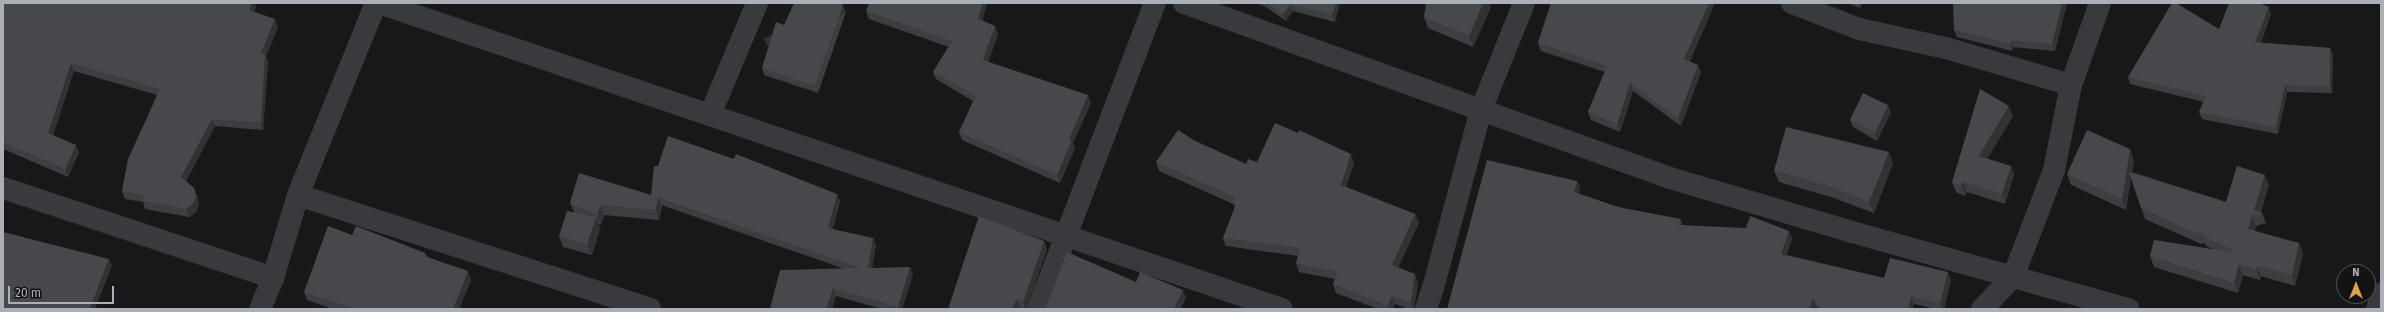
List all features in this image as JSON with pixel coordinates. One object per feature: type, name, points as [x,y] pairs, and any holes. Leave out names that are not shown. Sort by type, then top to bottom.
[{"type":"street","points":[[260,309],[273,278],[298,195],[378,3],[1282,309]]},
{"type":"street","points":[[710,115],[757,3]]},
{"type":"street","points":[[1038,309],[1156,3]]},
{"type":"street","points":[[1184,3],[1670,178],[1852,232],[2128,309]]},
{"type":"street","points":[[1426,309],[1481,110],[1524,3]]},
{"type":"street","points":[[1792,3],[1859,30],[1946,48],[2071,85]]},
{"type":"street","points":[[1982,309],[2014,277],[2054,170],[2071,85],[2100,3]]},
{"type":"street","points":[[3,188],[273,278]]},
{"type":"street","points":[[298,195],[650,309]]},
{"type":"street","points":[[2377,309],[2381,294]]},
{"type":"building","points":[[3,3],[252,3],[249,10],[275,19],[261,53],[265,54],[261,122],[212,119],[181,177],[194,188],[196,196],[193,204],[186,209],[143,201],[144,195],[122,191],[128,159],[160,89],[71,63],[48,133],[76,145],[65,169],[3,142]]},
{"type":"building","points":[[794,3],[839,3],[843,5],[815,86],[762,68],[776,22],[784,25]]},
{"type":"building","points":[[869,3],[983,3],[978,19],[995,26],[983,60],[1088,95],[1069,139],[1072,140],[1057,175],[959,132],[976,96],[933,72],[952,41],[866,11]]},
{"type":"building","points":[[1267,3],[1336,3],[1332,15],[1291,4],[1283,14]]},
{"type":"building","points":[[1426,3],[1483,3],[1469,36],[1424,17]]},
{"type":"building","points":[[1551,3],[1709,3],[1684,59],[1698,65],[1678,118],[1630,83],[1617,124],[1588,112],[1607,66],[1538,43]]},
{"type":"building","points":[[1953,3],[2062,3],[2052,44],[2011,40],[2010,44],[1954,30]]},
{"type":"building","points":[[2172,3],[2176,3],[2219,29],[2229,3],[2259,3],[2269,7],[2255,42],[2330,48],[2330,86],[2285,85],[2276,127],[2199,112],[2206,96],[2128,77]]},
{"type":"building","points":[[1980,89],[2009,106],[1979,156],[2011,166],[2002,194],[1963,182],[1961,186],[1952,182]]},
{"type":"building","points":[[1863,93],[1888,105],[1875,132],[1850,120]]},
{"type":"building","points":[[1275,123],[1298,133],[1299,130],[1351,154],[1341,185],[1415,214],[1392,265],[1415,274],[1411,302],[1392,296],[1388,306],[1333,284],[1338,272],[1296,263],[1300,248],[1223,238],[1236,204],[1233,203],[1235,197],[1156,162],[1178,130],[1195,141],[1246,164],[1248,159],[1257,162]]},
{"type":"building","points":[[1786,127],[1889,152],[1869,202],[1827,185],[1774,171]]},
{"type":"building","points":[[2087,130],[2130,149],[2122,199],[2067,174]]},
{"type":"building","points":[[668,136],[734,159],[736,154],[837,194],[828,228],[873,238],[868,268],[910,267],[898,307],[833,288],[826,309],[770,309],[780,270],[860,268],[651,195],[654,166],[658,166]]},
{"type":"building","points":[[1487,160],[1577,181],[1574,192],[1618,207],[1681,219],[1679,225],[1746,228],[1750,216],[1789,231],[1781,254],[1884,278],[1890,258],[1948,272],[1940,303],[1911,296],[1908,309],[1820,309],[1813,298],[1809,309],[1447,309]]},
{"type":"building","points":[[2237,166],[2265,175],[2254,210],[2262,213],[2252,216],[2248,229],[2299,243],[2292,275],[2257,266],[2256,269],[2239,264],[2234,283],[2150,256],[2154,240],[2231,252],[2232,249],[2203,236],[2203,232],[2198,234],[2141,208],[2129,172],[2226,202]]},
{"type":"building","points":[[579,173],[658,197],[656,210],[600,205],[597,215],[570,203]]},
{"type":"building","points":[[567,211],[596,217],[587,244],[559,236]]},
{"type":"building","points":[[979,216],[1044,241],[1023,302],[1017,299],[1011,309],[948,309]]},
{"type":"building","points":[[328,226],[352,235],[356,226],[425,253],[424,256],[468,271],[453,309],[353,309],[304,292]]},
{"type":"building","points":[[3,232],[109,259],[90,309],[3,309]]},
{"type":"building","points":[[1067,252],[1136,282],[1140,272],[1183,290],[1174,309],[1043,309],[1047,305]]}]
